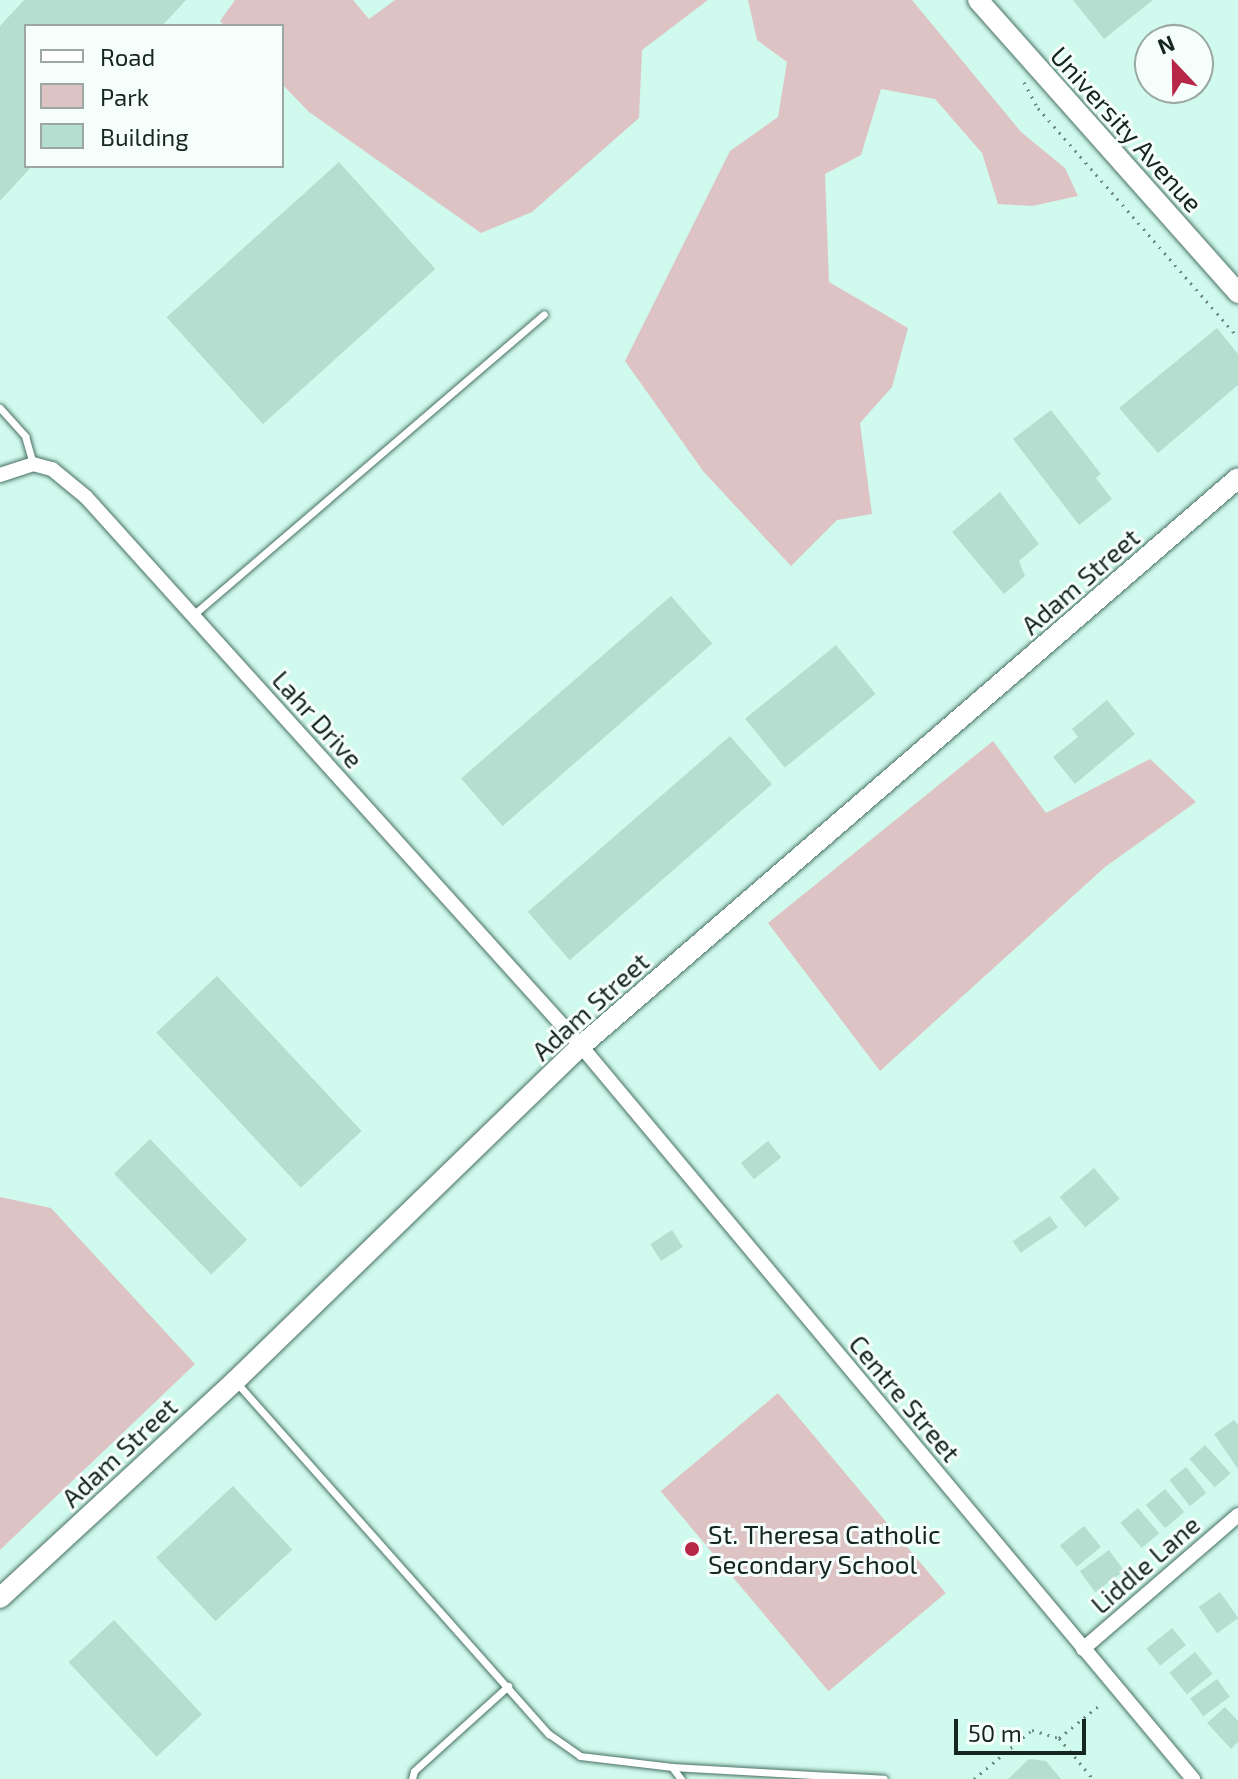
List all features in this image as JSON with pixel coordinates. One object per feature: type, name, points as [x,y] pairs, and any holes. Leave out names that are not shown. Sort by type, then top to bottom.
[{"type":"street","name":"University Avenue","points":[[978,0],[1238,293]]},
{"type":"street","name":"Lahr Drive","points":[[33,464],[52,469],[86,497],[581,1046]]},
{"type":"street","points":[[0,475],[33,464]]},
{"type":"street","name":"Adam Street","points":[[0,1598],[235,1381],[581,1046],[1238,478]]},
{"type":"street","name":"Centre Street","points":[[581,1046],[1193,1779]]},
{"type":"street","name":"Liddle Lane","points":[[1083,1649],[1238,1515]]},
{"type":"lane","points":[[193,615],[544,314]]},
{"type":"lane","points":[[0,408],[25,436],[33,464]]},
{"type":"lane","points":[[235,1381],[549,1734],[580,1756],[672,1767],[884,1779]]},
{"type":"lane","points":[[412,1779],[414,1771],[508,1686]]},
{"type":"lane","points":[[672,1767],[681,1779]]},
{"type":"path","points":[[1023,81],[1038,108],[1238,337]]},
{"type":"path","points":[[1059,1738],[1102,1703]]},
{"type":"path","points":[[974,1779],[1032,1730],[1059,1738],[1093,1779]]},
{"type":"green space","points":[[235,0],[353,0],[369,19],[395,0],[708,0],[642,50],[639,118],[532,212],[481,233],[309,112],[284,86],[284,24],[223,24],[220,21]]},
{"type":"green space","points":[[748,0],[912,0],[1021,132],[1065,168],[1078,196],[1032,206],[998,204],[982,153],[935,99],[881,89],[861,155],[825,174],[829,282],[908,328],[892,387],[860,423],[872,514],[837,520],[791,566],[703,471],[625,361],[730,151],[778,117],[787,62],[757,40]]},
{"type":"green space","points":[[993,741],[1046,813],[1150,759],[1196,802],[1105,867],[880,1071],[768,923]]},
{"type":"green space","points":[[0,1197],[51,1208],[195,1364],[0,1550]]},
{"type":"green space","points":[[778,1393],[946,1593],[829,1691],[661,1491]]},
{"type":"building","points":[[24,0],[186,0],[164,24],[24,24],[24,168],[30,168],[0,201],[0,26]]},
{"type":"building","points":[[1073,0],[1153,0],[1104,39]]},
{"type":"building","points":[[339,162],[435,269],[263,424],[167,317]]},
{"type":"building","points":[[1217,328],[1238,354],[1238,385],[1158,453],[1119,408]]},
{"type":"building","points":[[1051,410],[1101,474],[1096,478],[1112,499],[1079,525],[1013,439]]},
{"type":"building","points":[[1000,492],[1039,544],[1019,561],[1025,576],[1004,594],[952,532]]},
{"type":"building","points":[[671,596],[712,644],[503,826],[461,778]]},
{"type":"building","points":[[836,645],[876,694],[785,768],[745,719]]},
{"type":"building","points":[[1107,700],[1135,734],[1075,784],[1053,757],[1078,737],[1072,729]]},
{"type":"building","points":[[730,736],[772,784],[570,960],[528,912]]},
{"type":"building","points":[[217,976],[362,1131],[301,1188],[156,1033]]},
{"type":"building","points":[[150,1139],[247,1240],[211,1274],[114,1174]]},
{"type":"building","points":[[768,1141],[781,1157],[754,1179],[741,1163]]},
{"type":"building","points":[[1094,1168],[1120,1199],[1085,1228],[1060,1197]]},
{"type":"building","points":[[1050,1216],[1058,1228],[1021,1253],[1013,1241]]},
{"type":"building","points":[[672,1230],[683,1247],[661,1261],[650,1244]]},
{"type":"building","points":[[1234,1420],[1238,1425],[1238,1469],[1214,1434]]},
{"type":"building","points":[[1205,1445],[1230,1473],[1215,1487],[1189,1459]]},
{"type":"building","points":[[1186,1467],[1206,1493],[1190,1506],[1169,1480]]},
{"type":"building","points":[[233,1486],[292,1550],[216,1621],[156,1558]]},
{"type":"building","points":[[1165,1489],[1184,1512],[1165,1528],[1146,1505]]},
{"type":"building","points":[[1138,1508],[1159,1533],[1142,1548],[1120,1523]]},
{"type":"building","points":[[1084,1526],[1101,1547],[1077,1566],[1060,1546]]},
{"type":"building","points":[[1109,1550],[1124,1571],[1095,1592],[1080,1571]]},
{"type":"building","points":[[1220,1592],[1238,1618],[1217,1633],[1199,1607]]},
{"type":"building","points":[[114,1620],[202,1714],[157,1757],[69,1662]]},
{"type":"building","points":[[1172,1628],[1186,1645],[1160,1666],[1146,1649]]},
{"type":"building","points":[[1195,1652],[1213,1674],[1187,1695],[1169,1673]]},
{"type":"building","points":[[1217,1679],[1230,1697],[1203,1716],[1190,1698]]},
{"type":"building","points":[[1225,1707],[1238,1721],[1238,1742],[1231,1749],[1207,1723]]},
{"type":"building","points":[[1029,1759],[1046,1761],[1061,1779],[1008,1779]]},
{"type":"place","name":"St. Theresa Catholic Secondary School","points":[[692,1549]]}]
